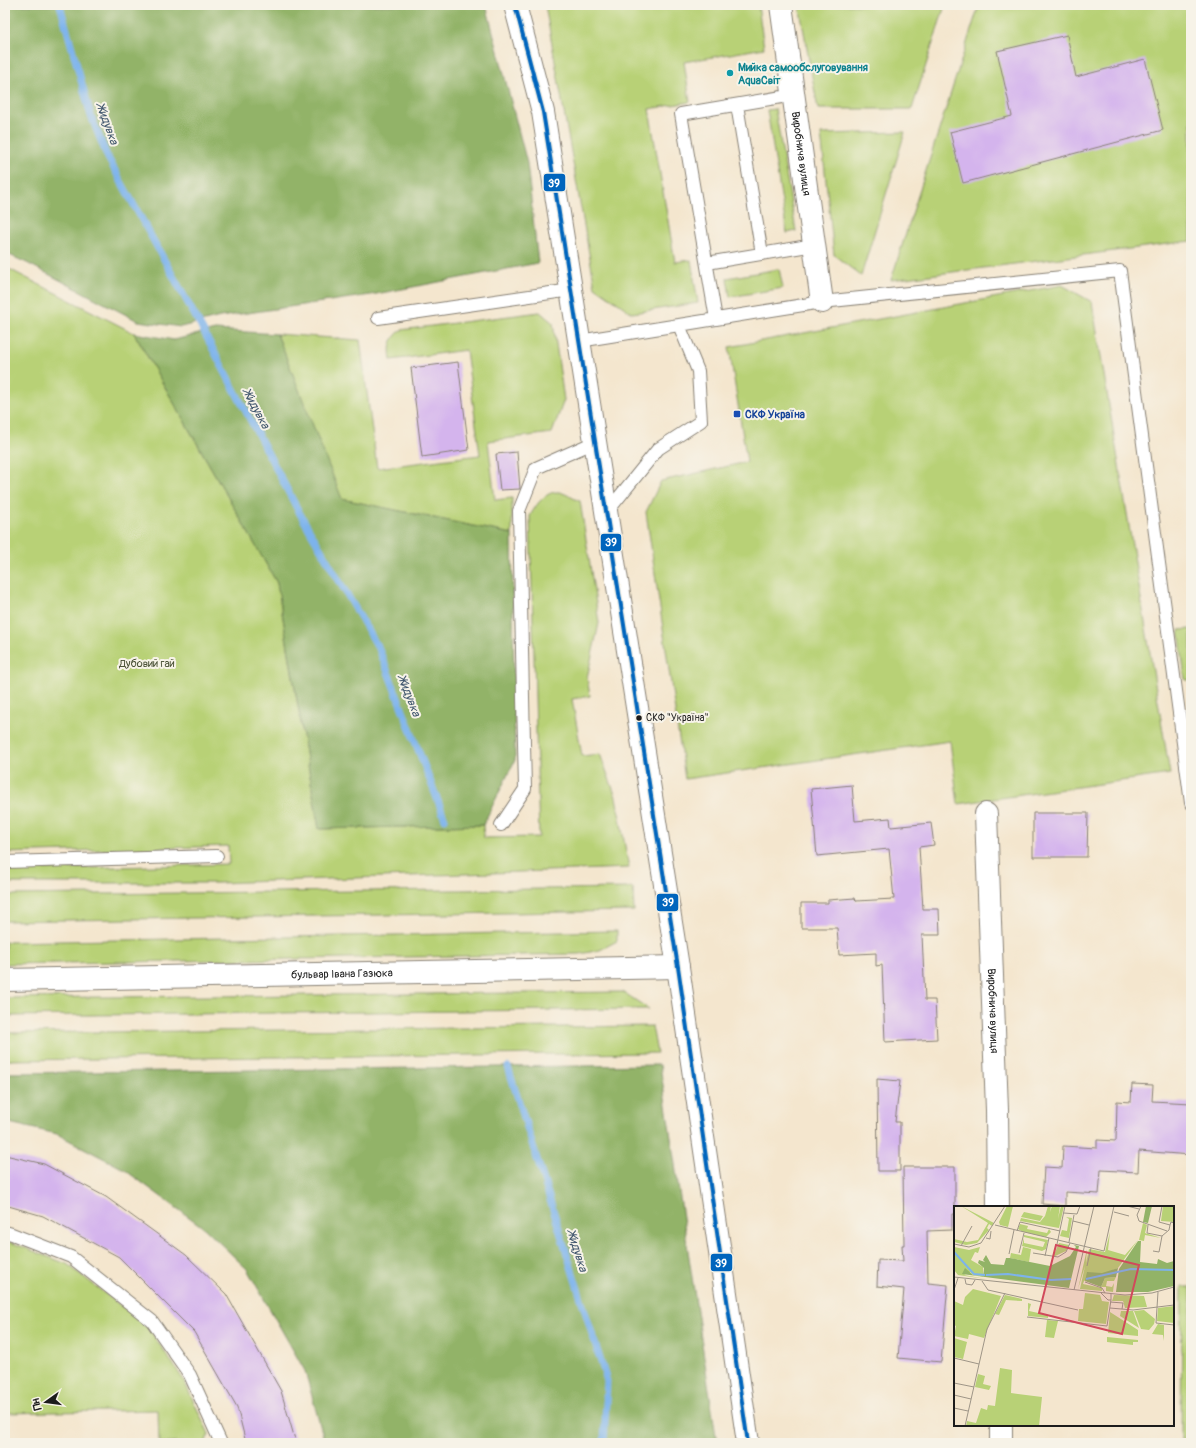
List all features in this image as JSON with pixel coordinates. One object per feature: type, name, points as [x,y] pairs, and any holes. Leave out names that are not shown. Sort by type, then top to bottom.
[{"type":"main road","points":[[515,5],[543,112],[678,967],[748,1443]]},
{"type":"main road","name":"Виробнича вулиця","points":[[781,5],[822,302]]},
{"type":"main road","name":"Виробнича вулиця","points":[[986,814],[998,1110],[998,1206]]},
{"type":"main road","name":"бульвар Івана Газюка","points":[[5,980],[678,967]]},
{"type":"main road","points":[[1001,1426],[1001,1443]]},
{"type":"lane","points":[[716,319],[681,114],[794,95]]},
{"type":"lane","points":[[737,105],[762,254]]},
{"type":"lane","points":[[706,263],[814,245]]},
{"type":"lane","points":[[579,341],[822,302],[1120,271],[1191,803]]},
{"type":"lane","points":[[378,318],[571,290]]},
{"type":"lane","points":[[607,512],[658,449],[701,421],[698,371],[679,325]]},
{"type":"lane","points":[[501,825],[525,789],[519,511],[536,468],[595,442]]},
{"type":"lane","points":[[5,862],[217,856]]},
{"type":"lane","points":[[5,1232],[71,1257],[152,1321],[190,1375],[221,1443]]},
{"type":"green space","points":[[5,5],[486,5],[527,163],[538,263],[371,295],[220,317],[181,327],[138,321],[5,253]]},
{"type":"green space","points":[[545,5],[758,5],[764,48],[684,62],[690,102],[649,109],[675,262],[691,260],[698,303],[632,313],[595,287]]},
{"type":"green space","points":[[799,5],[945,5],[912,109],[818,109]]},
{"type":"green space","points":[[979,5],[1191,5],[1191,241],[891,280]]},
{"type":"green space","points":[[775,109],[796,231],[787,233],[767,110]]},
{"type":"green space","points":[[905,132],[861,276],[834,255],[821,134]]},
{"type":"green space","name":"Дубовий гай","points":[[5,267],[134,333],[277,583],[319,829],[483,825],[484,838],[539,837],[530,516],[535,507],[545,496],[554,492],[559,492],[580,501],[599,623],[587,678],[590,696],[572,699],[582,756],[600,754],[616,797],[629,868],[218,883],[5,883],[5,870],[229,864],[228,846],[5,853]]},
{"type":"green space","points":[[779,269],[783,288],[730,297],[727,278]]},
{"type":"green space","points":[[1062,285],[1092,302],[1170,774],[958,804],[950,741],[685,779],[646,512],[661,481],[747,462],[729,347]]},
{"type":"green space","points":[[540,312],[553,323],[564,400],[552,433],[488,441],[495,500],[512,498],[512,534],[341,499],[277,334],[360,340],[377,468],[480,455],[466,350],[391,360],[390,350],[392,340],[401,330]]},
{"type":"green space","points":[[215,330],[277,334],[342,499],[512,534],[515,760],[483,825],[319,829],[277,583],[134,333],[174,340]]},
{"type":"green space","points":[[1191,629],[1191,680],[1185,680],[1179,630]]},
{"type":"green space","points":[[633,888],[634,911],[5,921],[5,895]]},
{"type":"green space","points":[[617,931],[617,941],[600,950],[580,954],[5,964],[5,942]]},
{"type":"green space","points":[[623,992],[649,1009],[5,1016],[5,998]]},
{"type":"green space","points":[[652,1026],[657,1053],[5,1060],[5,1033]]},
{"type":"green space","points":[[660,1065],[717,1443],[325,1443],[305,1371],[247,1269],[204,1228],[122,1168],[57,1134],[5,1122],[5,1073]]},
{"type":"green space","points":[[5,1240],[67,1264],[147,1326],[183,1379],[209,1434],[205,1443],[159,1443],[158,1410],[5,1413]]},
{"type":"green space","points":[[1182,1287],[1191,1287],[1191,1443],[1181,1443]]},
{"type":"building","points":[[1067,35],[1076,77],[1145,59],[1163,130],[963,183],[950,132],[1012,116],[997,51]]},
{"type":"building","points":[[458,362],[469,450],[422,457],[411,368]]},
{"type":"building","points":[[517,452],[520,489],[500,490],[496,454]]},
{"type":"building","points":[[852,785],[855,821],[890,818],[891,827],[931,823],[934,845],[919,847],[923,909],[939,909],[940,935],[922,935],[925,1000],[935,1000],[937,1039],[885,1042],[882,965],[876,966],[876,953],[839,955],[837,928],[801,928],[801,903],[828,903],[828,900],[855,898],[856,901],[894,899],[889,849],[817,856],[811,789]]},
{"type":"building","points":[[1033,813],[1088,813],[1087,857],[1033,857]]},
{"type":"building","points":[[877,1079],[900,1081],[895,1122],[900,1122],[900,1171],[878,1171]]},
{"type":"building","points":[[1132,1084],[1153,1085],[1152,1101],[1191,1103],[1189,1135],[1191,1135],[1191,1155],[1139,1151],[1138,1172],[1101,1170],[1099,1194],[1065,1192],[1065,1206],[1042,1204],[1044,1167],[1062,1168],[1063,1146],[1097,1148],[1097,1140],[1116,1141],[1117,1101],[1131,1102]]},
{"type":"building","points":[[5,1155],[44,1164],[106,1197],[186,1255],[226,1294],[281,1391],[296,1443],[246,1443],[237,1407],[194,1332],[119,1257],[43,1216],[5,1205]]},
{"type":"building","points":[[903,1167],[955,1167],[955,1206],[954,1214],[952,1214],[952,1230],[927,1231],[928,1283],[948,1285],[941,1362],[898,1358],[904,1289],[877,1286],[878,1260],[903,1261],[902,1245],[904,1245]]},
{"type":"waterway","name":"Жидувка","points":[[60,5],[91,116],[107,156],[205,334],[299,512],[379,649],[445,819]]},
{"type":"waterway","name":"Жидувка","points":[[508,1067],[607,1381],[604,1443]]},
{"type":"transit line","name":"39","points":[[515,5],[543,112],[678,967],[748,1443]]},
{"type":"place","name":"Мийка самообслуговування AquaСвіт","points":[[730,73]]},
{"type":"place","name":"СКФ Україна","points":[[737,414]]},
{"type":"place","name":"СКФ \"Україна\"","points":[[639,718]]}]
